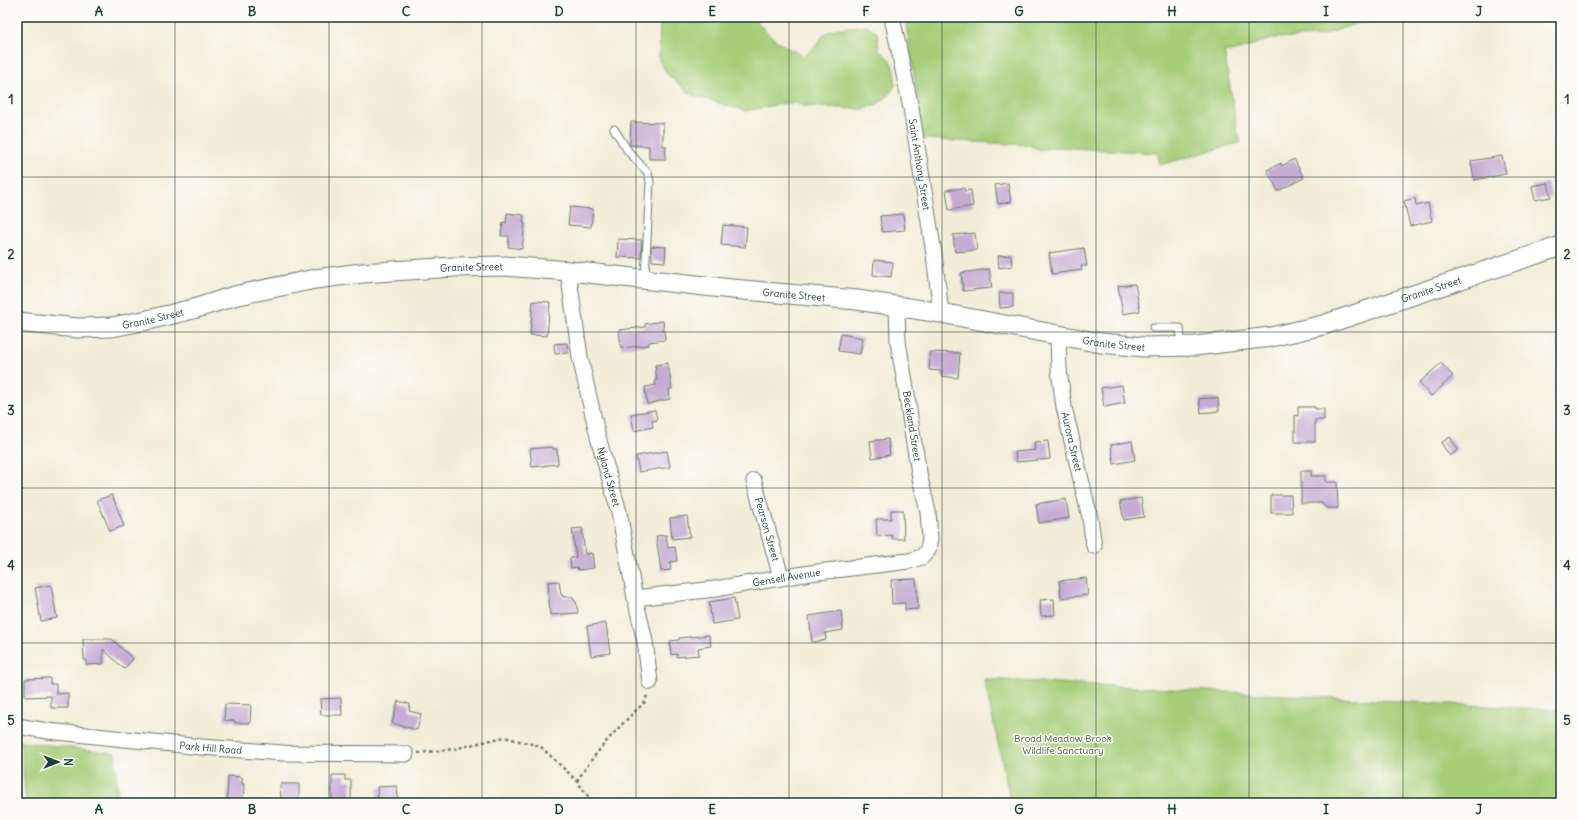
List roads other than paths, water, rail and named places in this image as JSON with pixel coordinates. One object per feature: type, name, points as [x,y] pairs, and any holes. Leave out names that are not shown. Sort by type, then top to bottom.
[{"type":"street","name":"Saint Anthony Street","points":[[892,17],[912,108],[934,254],[941,313]]},
{"type":"street","name":"Granite Street","points":[[17,322],[78,328],[112,326],[148,320],[196,308],[234,296],[315,279],[362,273],[454,267],[504,266],[857,300],[941,313],[1058,336],[1101,342],[1144,347],[1194,346],[1271,337],[1323,324],[1561,246]]},
{"type":"street","name":"Nyland Street","points":[[568,271],[580,357],[598,438],[619,512],[635,598],[645,641],[650,682]]},
{"type":"street","name":"Beckland Street","points":[[897,306],[898,342],[914,448],[928,512],[929,544]]},
{"type":"street","name":"Aurora Street","points":[[1058,336],[1059,370],[1064,407],[1090,518],[1094,546]]},
{"type":"street","name":"Pearson Street","points":[[754,481],[782,577]]},
{"type":"street","name":"Gensell Avenue","points":[[635,598],[715,589],[782,577],[909,560],[922,557],[928,550],[929,544]]},
{"type":"street","name":"Park Hill Road","points":[[17,726],[48,731],[201,747],[283,753],[406,754]]},
{"type":"lane","points":[[614,130],[628,151],[648,173],[650,182],[645,280]]},
{"type":"lane","points":[[1153,328],[1180,328],[1181,346]]},
{"type":"park label","name":"Broad Meadow Brook Wildlife Sanctuary","points":[[1063,744]]}]
